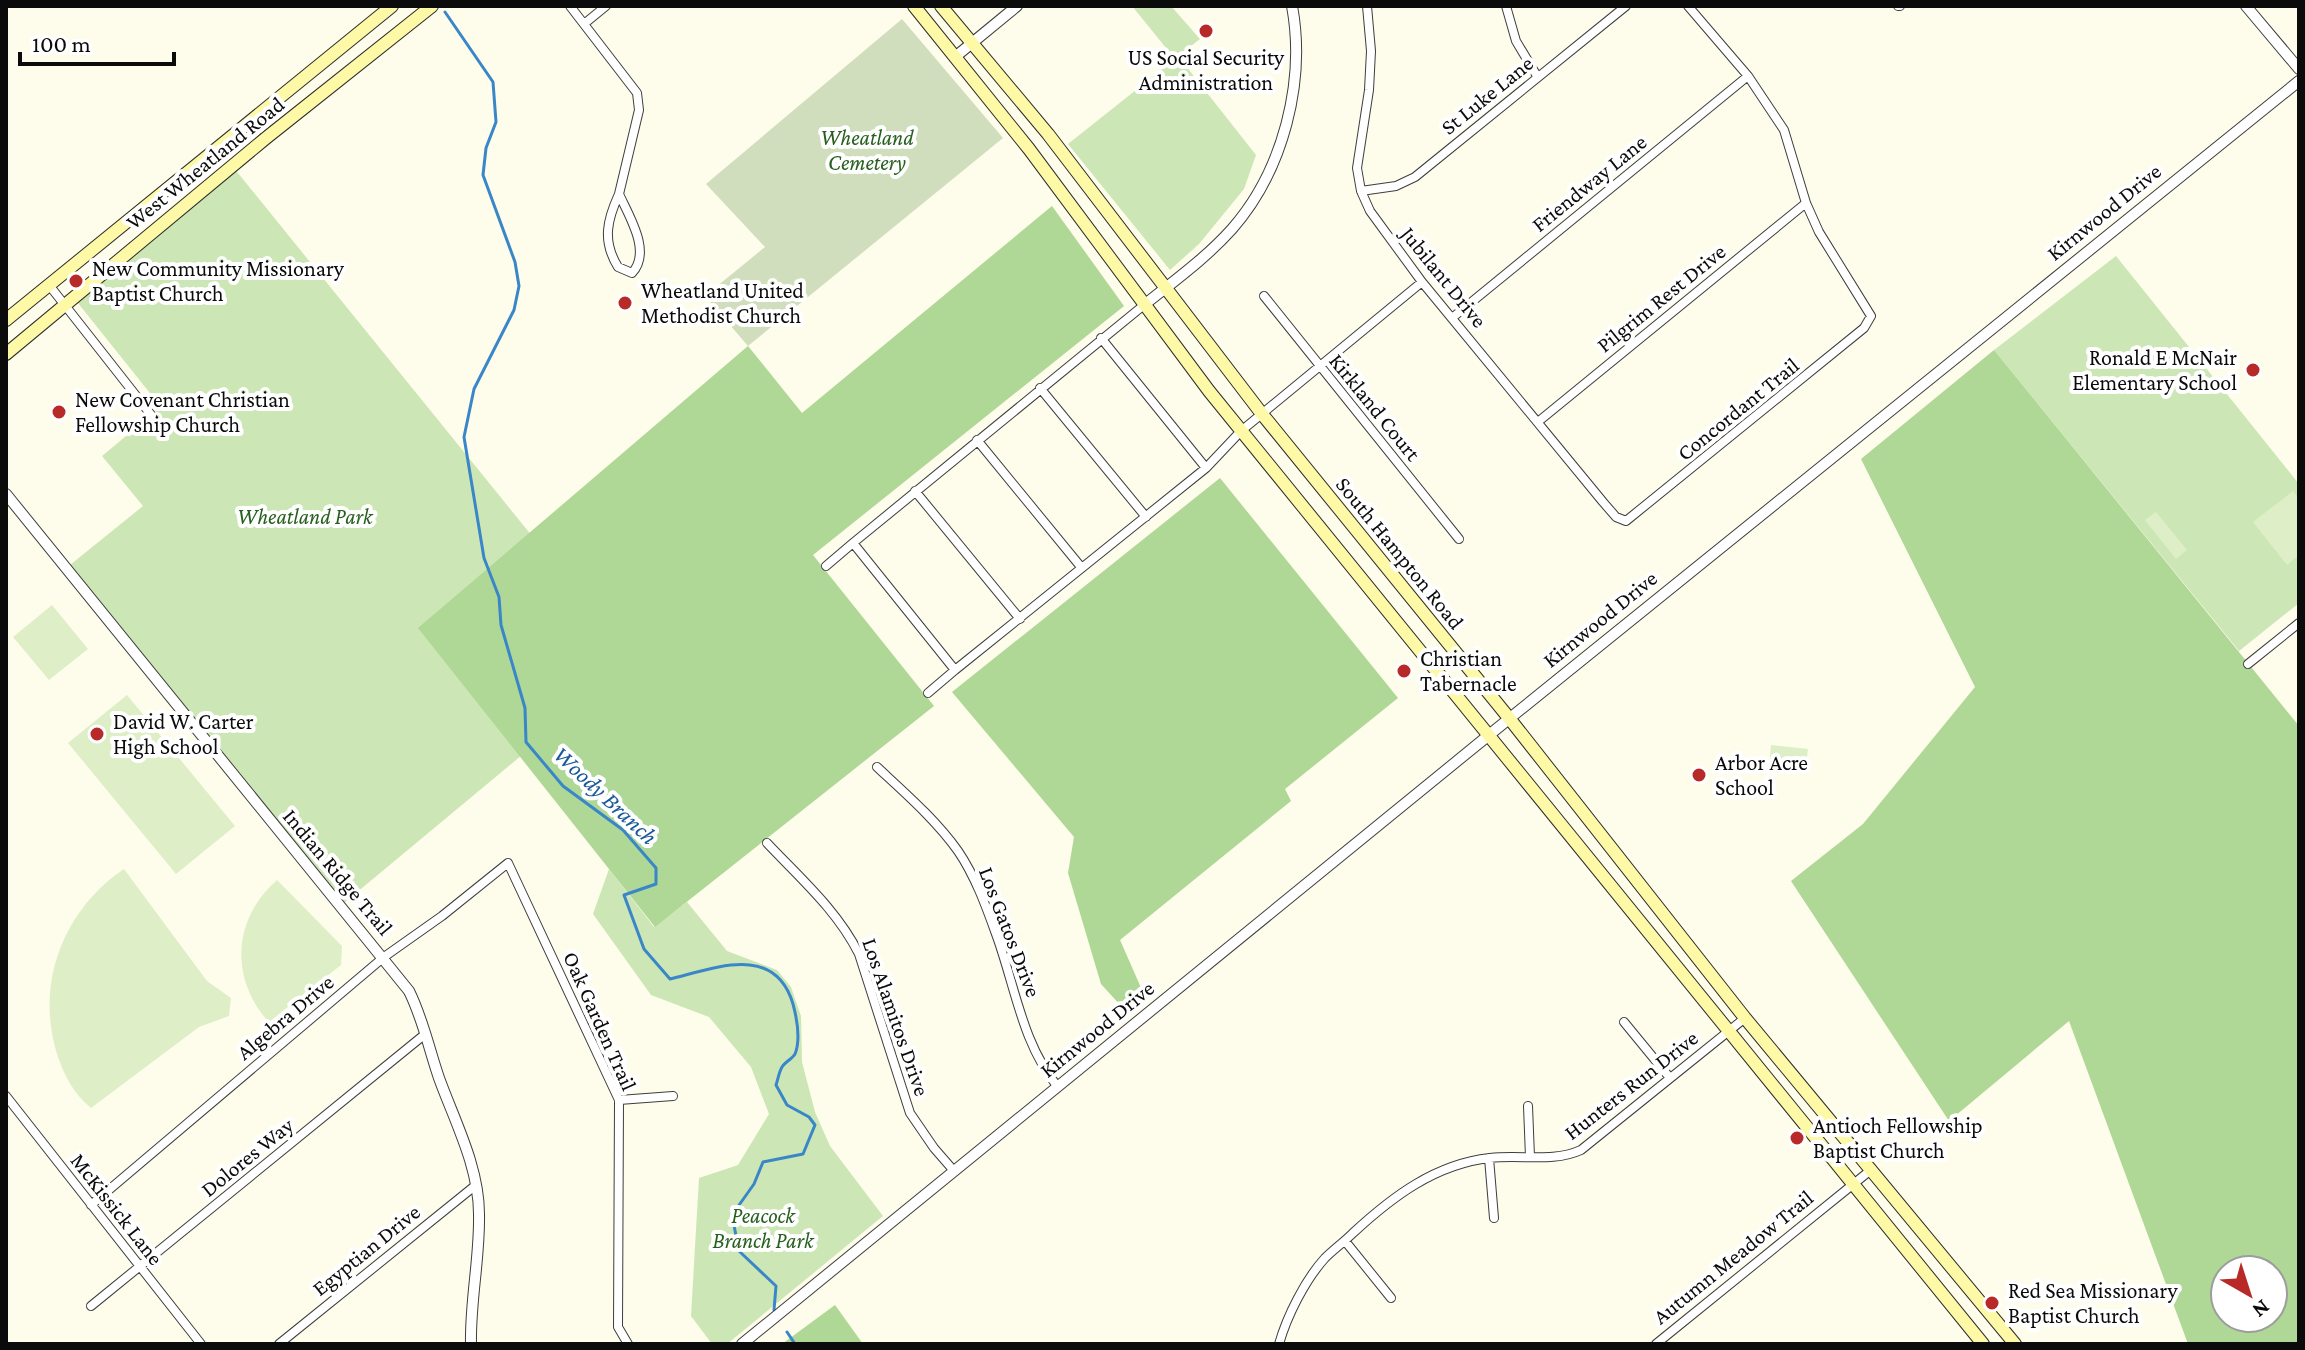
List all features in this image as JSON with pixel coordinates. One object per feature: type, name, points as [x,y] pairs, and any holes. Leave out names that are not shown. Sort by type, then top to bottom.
[{"type":"main road","name":"West Wheatland Road","points":[[6,320],[392,6]]},
{"type":"main road","name":"West Wheatland Road","points":[[6,354],[432,6]]},
{"type":"main road","name":"South Hampton Road","points":[[914,6],[1029,149],[1241,431],[1983,1344]]},
{"type":"main road","name":"South Hampton Road","points":[[941,6],[1048,134],[1262,414],[1509,718],[1745,1018],[2015,1344]]},
{"type":"main road","points":[[288,90],[303,109]]},
{"type":"main road","points":[[1029,149],[1048,134]]},
{"type":"street","points":[[570,6],[633,86],[639,100],[607,241],[618,267],[632,273],[639,263],[640,248],[619,194]]},
{"type":"street","points":[[584,24],[606,6]]},
{"type":"street","points":[[955,57],[1017,6]]},
{"type":"street","points":[[826,566],[1101,338],[1197,264],[1232,229],[1256,198],[1273,161],[1290,110],[1296,46],[1292,6]]},
{"type":"street","name":"Jubilant Drive","points":[[1367,6],[1371,51],[1369,90],[1357,158],[1361,191],[1374,219],[1422,282],[1616,517],[1626,521]]},
{"type":"street","points":[[1506,6],[1516,41],[1537,76]]},
{"type":"street","name":"St Luke Lane","points":[[1361,191],[1396,186],[1415,177],[1626,6]]},
{"type":"street","points":[[1688,6],[1748,76],[1784,130],[1806,203]]},
{"type":"street","points":[[2246,6],[2299,69]]},
{"type":"street","name":"Friendway Lane","points":[[1452,318],[1748,76]]},
{"type":"street","name":"Kirnwood Drive","points":[[742,1344],[1509,718],[2299,81]]},
{"type":"street","name":"Concordant Trail","points":[[1626,521],[1870,322],[1870,311],[1840,269],[1806,203]]},
{"type":"street","name":"Pilgrim Rest Drive","points":[[1539,421],[1806,203]]},
{"type":"street","points":[[928,693],[1206,468],[1241,431],[1422,282]]},
{"type":"street","points":[[49,285],[152,416]]},
{"type":"street","name":"Kirkland Court","points":[[1264,296],[1459,539]]},
{"type":"street","points":[[1101,338],[1206,468]]},
{"type":"street","points":[[1040,388],[1146,517]]},
{"type":"street","points":[[977,440],[1081,567]]},
{"type":"street","points":[[915,491],[1020,619]]},
{"type":"street","name":"Indian Ridge Trail","points":[[6,494],[409,991],[420,1013],[424,1035],[467,1151],[476,1185],[479,1212],[470,1318],[471,1344]]},
{"type":"street","points":[[853,543],[955,670]]},
{"type":"street","points":[[2248,664],[2299,623]]},
{"type":"street","name":"Los Gatos Drive","points":[[877,767],[935,824],[969,869],[997,935],[1035,1054],[1058,1087]]},
{"type":"street","name":"Los Alamitos Drive","points":[[767,843],[839,919],[849,935],[867,978],[910,1113],[954,1171]]},
{"type":"street","name":"Algebra Drive","points":[[91,1205],[384,957],[508,863]]},
{"type":"street","name":"Oak Garden Trail","points":[[508,863],[619,1100],[618,1327],[628,1344]]},
{"type":"street","name":"Hunters Run Drive","points":[[1279,1344],[1308,1283],[1325,1259],[1383,1206],[1423,1179],[1449,1167],[1489,1158],[1567,1157],[1581,1150],[1745,1018]]},
{"type":"street","points":[[1624,1022],[1670,1078]]},
{"type":"street","name":"Dolores Way","points":[[91,1306],[424,1035]]},
{"type":"street","name":"McKissick Lane","points":[[6,1096],[201,1344]]},
{"type":"street","points":[[619,1100],[673,1096]]},
{"type":"street","points":[[1528,1106],[1530,1157]]},
{"type":"street","points":[[1489,1158],[1494,1218]]},
{"type":"street","name":"Autumn Meadow Trail","points":[[1656,1344],[1872,1169]]},
{"type":"street","name":"Egyptian Drive","points":[[279,1344],[476,1185]]},
{"type":"street","points":[[1345,1241],[1391,1298]]},
{"type":"green space","points":[[1132,6],[1171,6],[1200,39],[1178,56],[1256,155],[1244,189],[1199,244],[1170,270],[1068,144],[1175,59]]},
{"type":"green space","name":"Wheatland Cemetery","points":[[902,19],[1003,138],[748,346],[705,296],[765,247],[706,184]]},
{"type":"green space","name":"Wheatland Park","points":[[229,162],[532,536],[522,755],[344,903],[70,565],[143,506],[102,456],[161,407],[70,293]]},
{"type":"green space","points":[[1052,206],[1124,306],[813,555],[934,706],[655,927],[418,628],[748,346],[802,413]]},
{"type":"green space","points":[[2116,256],[2299,484],[2299,603],[2239,651],[1994,350]]},
{"type":"green space","points":[[1994,350],[2299,726],[2299,1344],[2188,1344],[2069,1021],[1949,1121],[1791,881],[1863,824],[1975,687],[1861,459]]},
{"type":"green space","points":[[1220,478],[1398,698],[1285,789],[1291,801],[1120,940],[1142,990],[1122,1007],[1101,984],[1068,873],[1074,837],[952,692]]},
{"type":"green space","points":[[2293,491],[2299,499],[2299,555],[2287,565],[2253,522]]},
{"type":"green space","points":[[2156,512],[2187,550],[2176,559],[2145,520]]},
{"type":"green space","points":[[52,605],[88,649],[49,680],[13,637]]},
{"type":"green space","points":[[127,695],[235,826],[176,874],[68,743]]},
{"type":"green space","points":[[1771,745],[1808,749],[1805,773],[1769,769]]},
{"type":"green space","points":[[124,869],[207,981],[231,998],[229,1016],[199,1027],[91,1108],[71,1085],[58,1057],[51,1030],[52,977],[70,928],[103,886]]},
{"type":"green space","name":"Peacock Branch Park","points":[[609,869],[654,927],[687,902],[727,951],[777,970],[791,987],[801,1016],[802,1062],[815,1112],[830,1146],[883,1216],[727,1344],[712,1344],[691,1316],[699,1178],[738,1165],[769,1114],[751,1067],[709,1017],[651,995],[593,914]]},
{"type":"green space","points":[[277,880],[342,946],[341,965],[269,1022],[247,987],[242,968],[242,949],[252,912],[262,895]]},
{"type":"green space","points":[[835,1305],[863,1344],[782,1344]]},
{"type":"waterway","name":"Woody Branch","points":[[445,12],[493,82],[496,122],[486,148],[483,175],[515,262],[519,286],[514,310],[474,389],[464,437],[484,558],[499,597],[501,625],[525,708],[526,742],[563,786],[623,830],[656,868],[656,884],[624,895],[644,949],[670,979],[724,966],[758,966],[773,973],[784,985],[793,1004],[798,1029],[797,1048],[794,1056],[782,1067],[776,1085],[787,1105],[809,1117],[815,1125],[803,1154],[763,1162],[754,1184],[732,1215],[739,1251],[776,1286],[774,1310]]},
{"type":"waterway","name":"Woody Branch","points":[[787,1332],[795,1344]]},
{"type":"place","name":"US Social Security Administration","points":[[1206,31]]},
{"type":"place","name":"New Community Missionary Baptist Church","points":[[76,281]]},
{"type":"place","name":"Wheatland United Methodist Church","points":[[625,303]]},
{"type":"place","name":"Ronald E McNair Elementary School","points":[[2253,370]]},
{"type":"place","name":"New Covenant Christian Fellowship Church","points":[[59,412]]},
{"type":"place","name":"Christian Tabernacle","points":[[1404,671]]},
{"type":"place","name":"David W. Carter High School","points":[[97,734]]},
{"type":"place","name":"Arbor Acre School","points":[[1699,775]]},
{"type":"place","name":"Antioch Fellowship Baptist Church","points":[[1797,1138]]},
{"type":"place","name":"Red Sea Missionary Baptist Church","points":[[1992,1303]]}]
